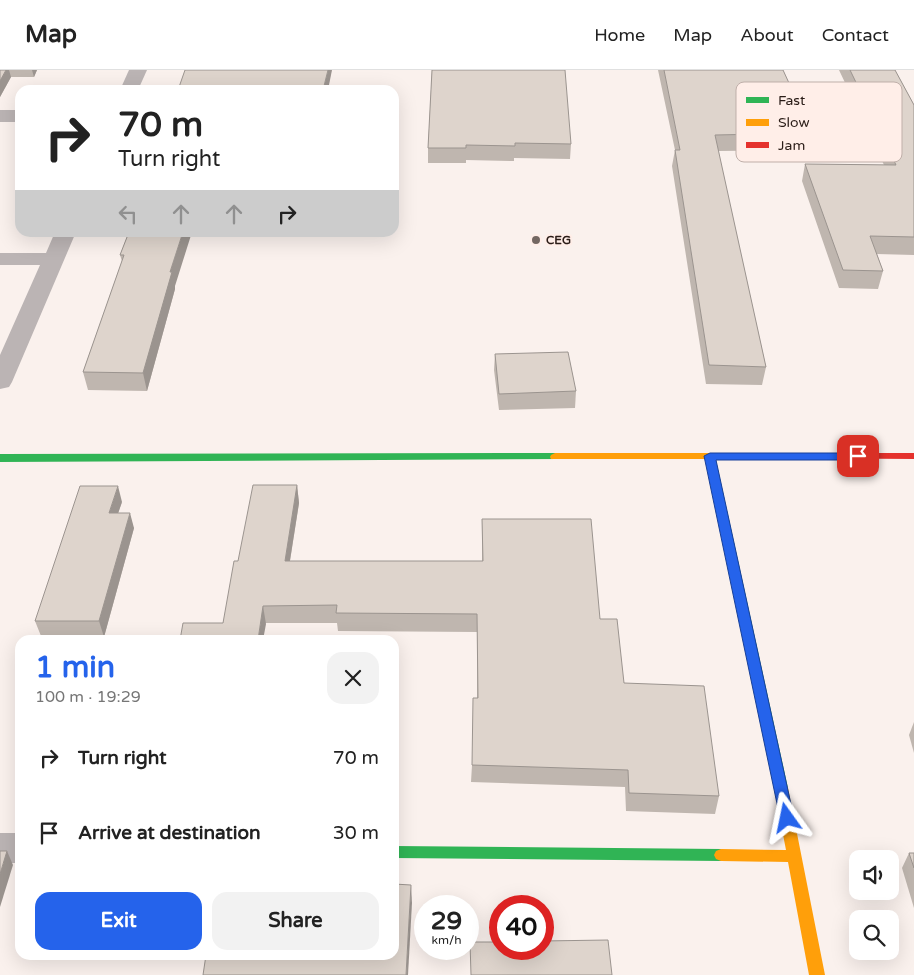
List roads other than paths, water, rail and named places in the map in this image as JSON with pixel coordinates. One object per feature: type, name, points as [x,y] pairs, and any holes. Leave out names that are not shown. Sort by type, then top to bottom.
[{"type":"street","points":[[132,85],[138,70]]},
{"type":"street","points":[[0,116],[15,116]]},
{"type":"street","points":[[0,382],[64,237]]},
{"type":"street","points":[[0,258],[55,259]]},
{"type":"street","points":[[710,456],[795,856],[817,975]]},
{"type":"street","points":[[0,458],[914,456]]},
{"type":"street","points":[[0,848],[15,848]]},
{"type":"street","points":[[399,852],[795,856]]},
{"type":"place","name":"CEG","points":[[536,240]]}]
